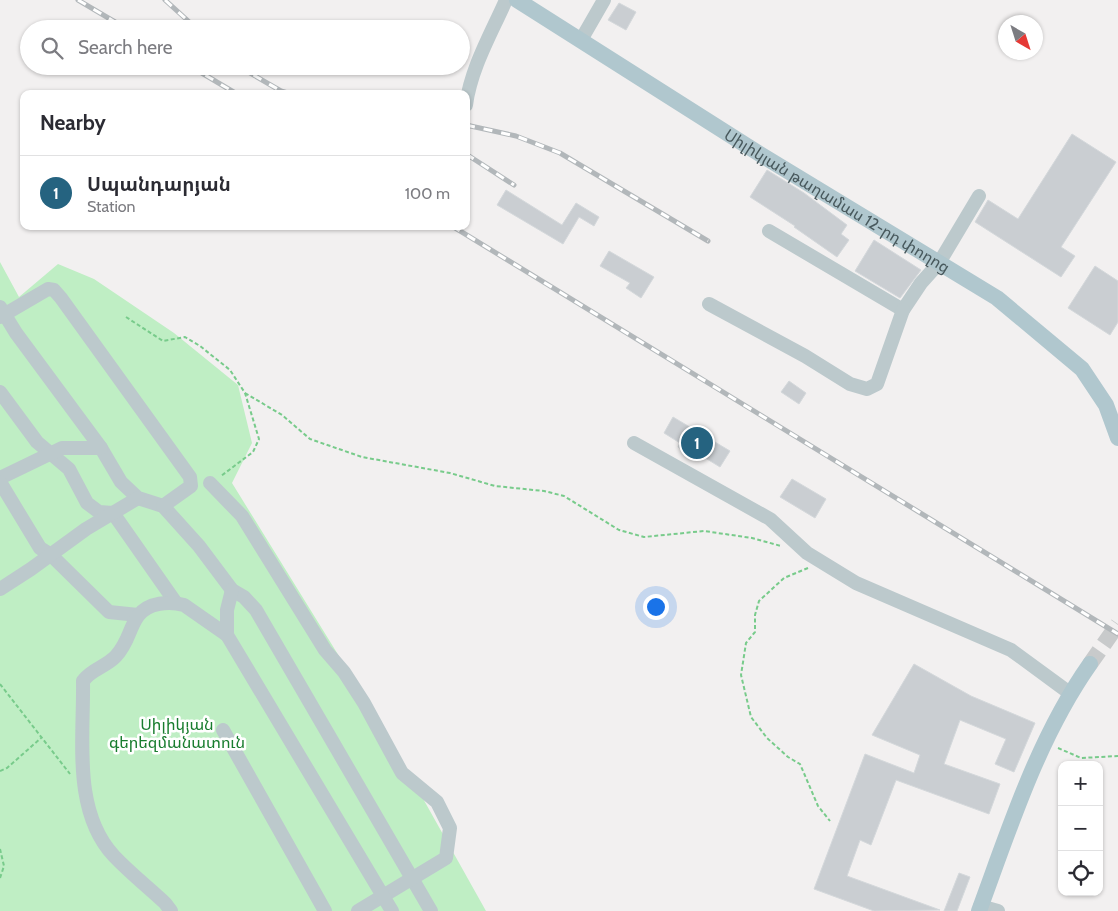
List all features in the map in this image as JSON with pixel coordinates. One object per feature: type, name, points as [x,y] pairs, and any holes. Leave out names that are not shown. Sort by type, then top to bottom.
[{"type":"main road","name":"Սիլիկյան թաղամաս 12-րդ փողոց","points":[[517,0],[997,298],[1082,369],[1112,408],[1118,438]]},
{"type":"main road","points":[[979,909],[1016,808],[1045,743],[1071,694],[1090,664]]},
{"type":"lane","points":[[468,90],[476,66],[506,0]]},
{"type":"lane","points":[[581,40],[604,0]]},
{"type":"lane","points":[[709,304],[805,356],[850,384],[867,389],[877,384],[903,310],[921,283],[939,263],[980,196]]},
{"type":"lane","points":[[769,231],[903,310]]},
{"type":"lane","points":[[163,506],[191,486],[190,477],[61,298],[54,290],[48,289],[1,313],[101,448],[121,482],[138,498],[163,506],[199,546],[232,590],[244,597],[256,610],[431,911]]},
{"type":"lane","points":[[0,392],[37,442],[69,469],[87,503],[99,512],[113,513]]},
{"type":"lane","points":[[634,443],[770,519],[807,553],[856,583],[1011,650],[1071,694]]},
{"type":"lane","points":[[0,478],[62,448],[101,448]]},
{"type":"lane","points":[[0,482],[40,548],[51,555],[109,612],[138,615]]},
{"type":"lane","points":[[210,483],[242,516],[325,650],[344,672],[364,703],[402,773],[437,802],[450,828],[446,858],[358,911]]},
{"type":"lane","points":[[0,589],[86,529],[138,498]]},
{"type":"lane","points":[[113,513],[176,603]]},
{"type":"lane","points":[[227,635],[227,610],[232,590]]},
{"type":"lane","points":[[171,911],[165,903],[113,855],[94,826],[81,766],[83,681],[89,672],[100,668],[115,657],[128,639],[138,615],[153,605],[176,603],[184,605],[227,635],[392,911]]},
{"type":"lane","points":[[223,730],[325,911]]},
{"type":"lane","points":[[979,909],[998,911]]},
{"type":"path","points":[[126,317],[163,341],[185,337],[200,346],[230,370],[245,393],[259,439],[253,452],[210,483]]},
{"type":"path","points":[[245,393],[282,415],[310,439],[362,457],[450,473],[495,486],[544,491],[564,496],[619,530],[644,537],[704,531],[752,538],[807,553]]},
{"type":"path","points":[[822,562],[784,578],[759,601],[755,616],[755,632],[746,643],[741,674],[751,717],[767,738],[788,757],[800,764],[818,806],[830,821]]},
{"type":"path","points":[[0,684],[87,795]]},
{"type":"path","points":[[0,771],[7,768],[41,738]]},
{"type":"path","points":[[1045,743],[1081,758],[1118,756]]},
{"type":"path","points":[[0,849],[4,866],[0,878]]},
{"type":"green space","name":"Սիլիկյան գերեզմանատուն","points":[[0,262],[19,297],[58,264],[94,279],[174,333],[238,385],[252,443],[232,483],[384,729],[486,911],[0,911]]},
{"type":"building","points":[[619,3],[636,12],[626,30],[608,20]]},
{"type":"building","points":[[1072,134],[1116,162],[1061,247],[1075,256],[1061,277],[975,222],[988,200],[1018,219]]},
{"type":"building","points":[[767,170],[804,193],[847,225],[841,234],[849,240],[837,257],[795,226],[750,197]]},
{"type":"building","points":[[506,190],[562,225],[576,203],[599,217],[594,226],[579,217],[563,244],[497,205]]},
{"type":"building","points":[[874,240],[921,270],[900,298],[855,271]]},
{"type":"building","points":[[609,251],[654,277],[641,298],[626,288],[630,283],[600,266]]},
{"type":"building","points":[[1095,266],[1118,281],[1118,322],[1110,335],[1068,308]]},
{"type":"building","points":[[789,381],[806,393],[799,404],[781,392]]},
{"type":"building","points":[[673,417],[730,451],[720,467],[689,448],[686,452],[678,447],[680,443],[664,433]]},
{"type":"building","points":[[792,479],[826,499],[815,518],[780,497]]},
{"type":"building","points":[[914,664],[971,696],[1035,723],[1014,772],[995,764],[1006,739],[960,720],[944,764],[1000,784],[989,814],[896,780],[871,845],[860,840],[847,876],[940,910],[874,911],[814,889],[865,754],[914,773],[920,755],[872,735]]},
{"type":"building","points":[[959,873],[970,877],[957,911],[944,911]]},
{"type":"tunnel","points":[[1090,664],[1118,624]]},
{"type":"railway","points":[[78,0],[112,20]]},
{"type":"railway","points":[[165,0],[187,20]]},
{"type":"railway","points":[[205,75],[230,90]]},
{"type":"railway","points":[[253,75],[279,90]]},
{"type":"railway","points":[[470,126],[516,136],[560,153],[708,241]]},
{"type":"railway","points":[[470,157],[514,185]]},
{"type":"railway","points":[[459,230],[1118,634]]},
{"type":"place","name":"Սպանդարյան","points":[[697,443]]}]
